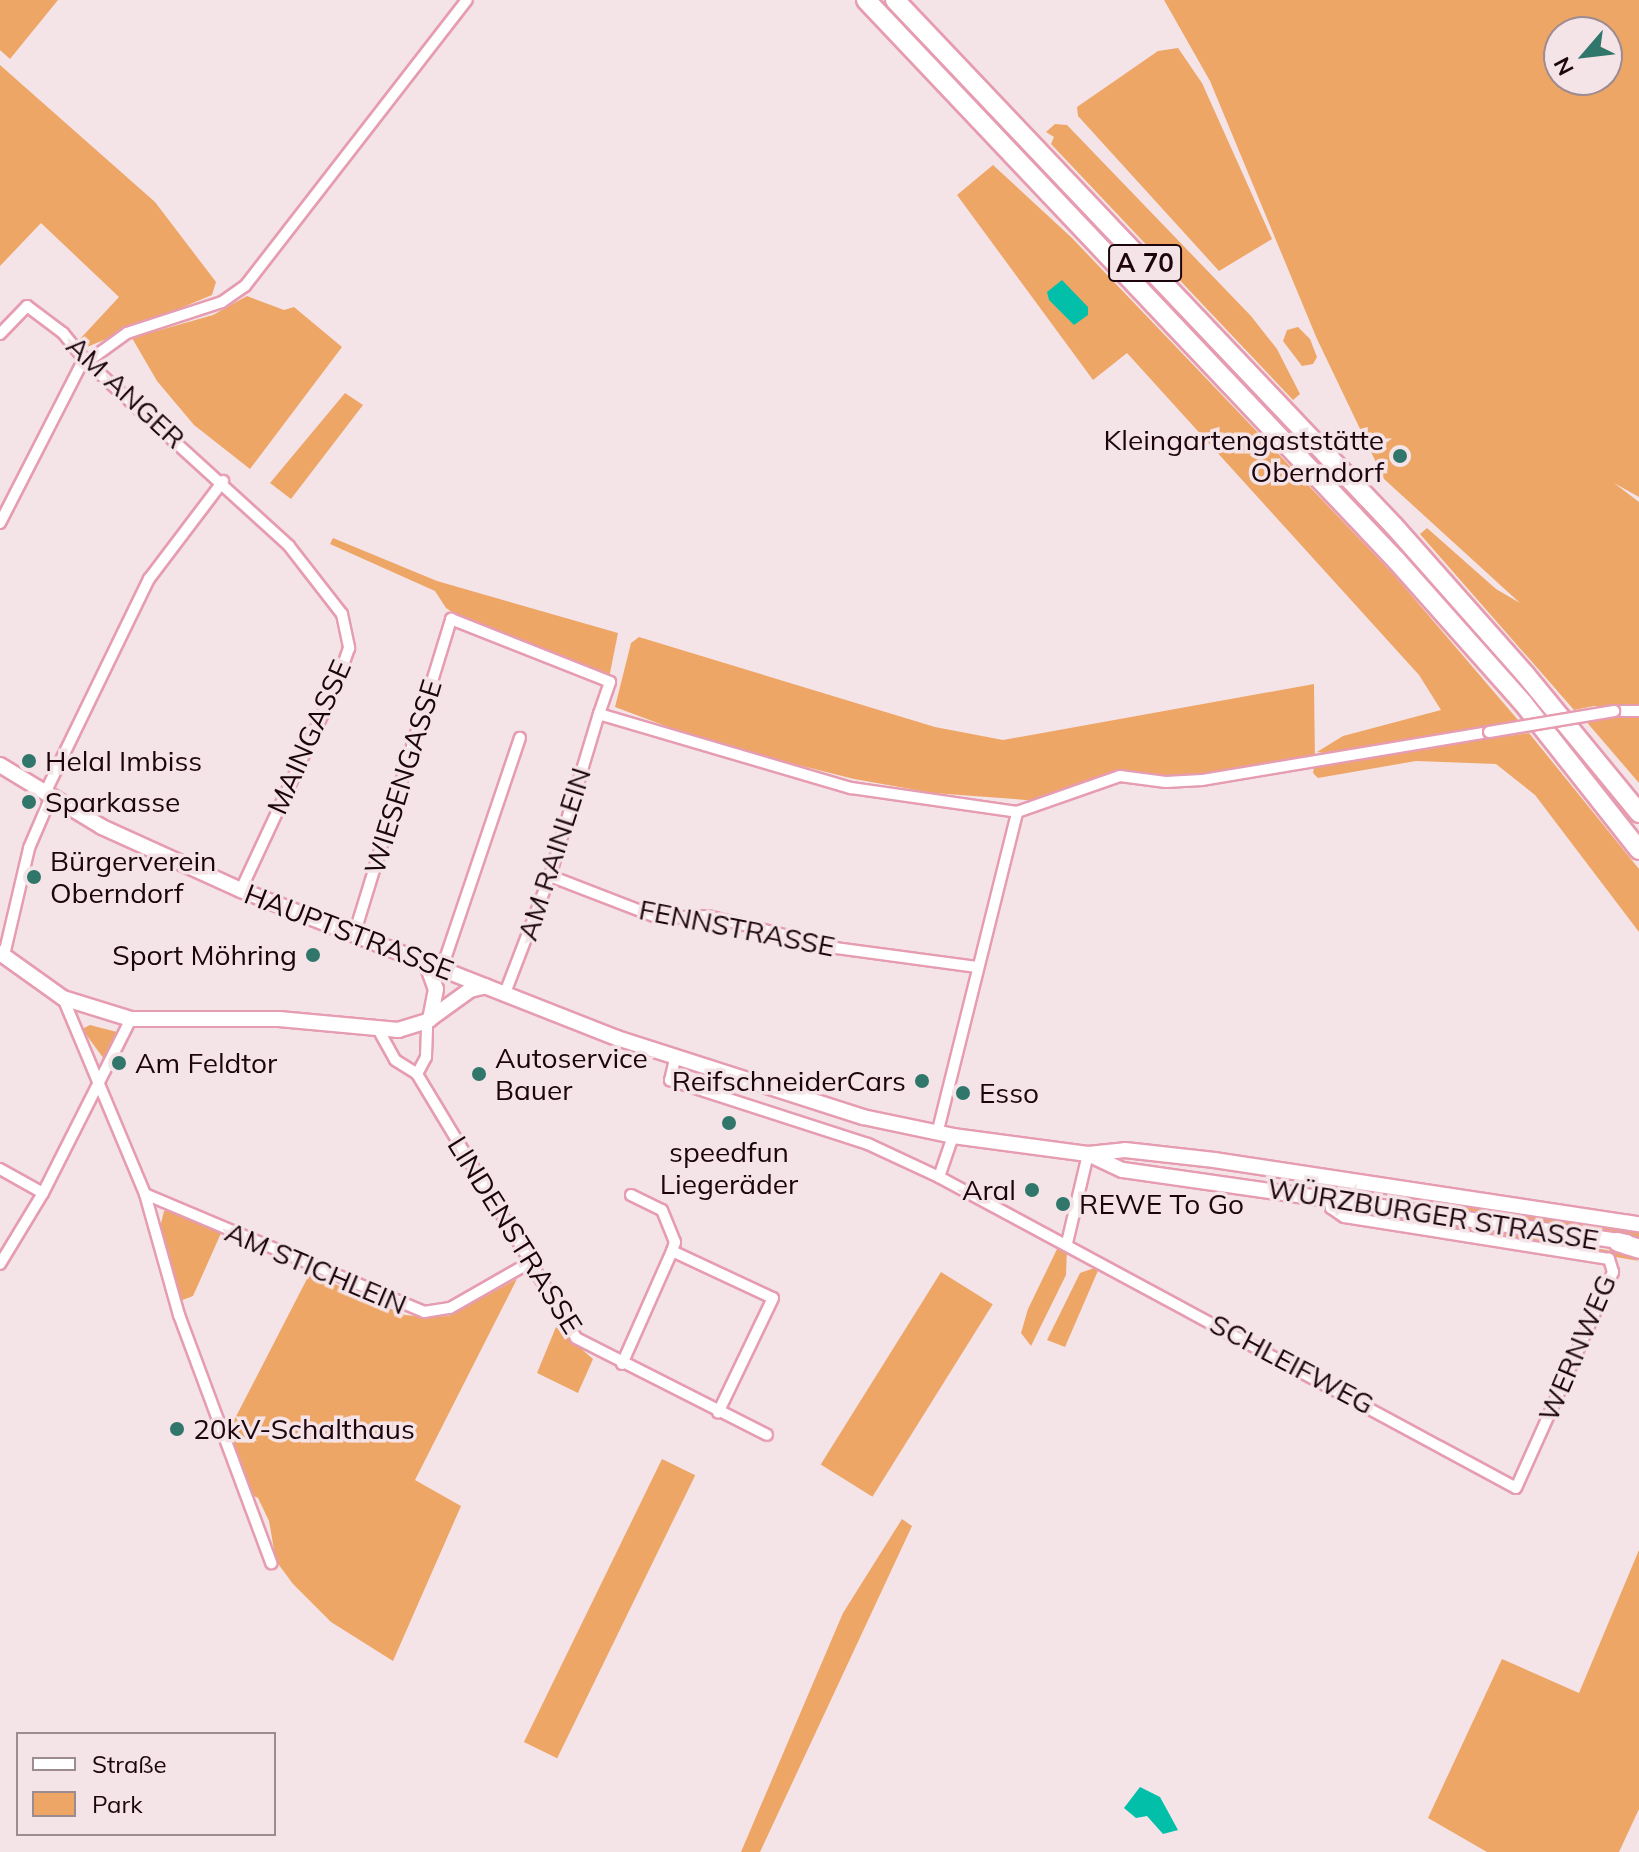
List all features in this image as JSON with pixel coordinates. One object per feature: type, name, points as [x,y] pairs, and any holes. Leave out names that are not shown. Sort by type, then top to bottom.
[{"type":"highway","name":"A 70","points":[[866,0],[1396,560],[1523,703],[1639,850]]},
{"type":"highway","name":"A 70","points":[[895,0],[1375,506],[1584,743],[1639,813]]},
{"type":"highway","points":[[1584,743],[1639,795]]},
{"type":"highway","points":[[1618,1242],[1639,1249]]},
{"type":"main road","name":"HAUPTSTRASSE","points":[[0,765],[130,841],[241,890],[487,986]]},
{"type":"main road","points":[[2,954],[63,998],[131,1019],[279,1019],[407,1029],[428,1020],[470,990],[487,986]]},
{"type":"main road","points":[[426,962],[436,989],[428,1020]]},
{"type":"main road","name":"WÜRZBURGER STRASSE","points":[[487,986],[675,1059],[773,1091],[937,1134],[1088,1154],[1125,1150],[1335,1176],[1639,1224]]},
{"type":"main road","name":"WÜRZBURGER STRASSE","points":[[1088,1154],[1123,1170],[1639,1243]]},
{"type":"main road","points":[[1332,1198],[1335,1176]]},
{"type":"street","points":[[0,523],[4,502],[86,361],[127,333],[222,302],[245,286],[467,0]]},
{"type":"street","name":"AM ANGER","points":[[0,334],[27,306],[63,333],[86,361],[223,481]]},
{"type":"street","points":[[2,954],[29,848],[48,795],[149,579],[223,481]]},
{"type":"street","name":"MAINGASSE","points":[[223,481],[323,585],[342,614],[349,648],[241,890]]},
{"type":"street","name":"AM RAINLEIN","points":[[451,619],[610,682],[550,876],[505,993]]},
{"type":"street","name":"WIESENGASSE","points":[[354,935],[451,619]]},
{"type":"street","points":[[599,714],[851,788],[1017,812],[1120,776],[1166,782],[1202,780],[1614,711],[1639,711]]},
{"type":"street","points":[[442,968],[520,738]]},
{"type":"street","points":[[937,1134],[976,967],[1017,812]]},
{"type":"street","name":"FENNSTRASSE","points":[[550,876],[659,918],[708,916],[836,948],[976,967]]},
{"type":"street","points":[[63,998],[101,1082],[145,1194],[179,1315],[271,1563]]},
{"type":"street","points":[[0,1264],[43,1193],[131,1019]]},
{"type":"street","points":[[417,1074],[426,1057],[428,1020]]},
{"type":"street","name":"LINDENSTRASSE","points":[[378,1029],[395,1060],[417,1074],[576,1338],[718,1413],[767,1435]]},
{"type":"street","points":[[675,1059],[670,1080],[868,1144],[939,1177],[953,1136]]},
{"type":"street","points":[[1067,1243],[1088,1154]]},
{"type":"street","points":[[0,1169],[43,1193]]},
{"type":"street","name":"SCHLEIFWEG","points":[[939,1177],[1067,1243],[1516,1488]]},
{"type":"street","name":"AM STICHLEIN","points":[[145,1194],[424,1312],[450,1308],[529,1263]]},
{"type":"street","points":[[622,1364],[675,1242],[662,1210],[631,1195]]},
{"type":"street","name":"WERNWEG","points":[[1332,1198],[1331,1208],[1344,1217],[1609,1259],[1613,1272],[1516,1488]]},
{"type":"street","points":[[672,1251],[773,1298],[718,1413]]},
{"type":"green space","points":[[0,0],[58,0],[10,59],[0,50]]},
{"type":"green space","points":[[1164,0],[1639,0],[1639,497],[1614,483],[1639,502],[1639,712],[1594,706],[1574,710],[1420,534],[1427,528],[1496,589],[1520,603],[1384,479],[1317,339],[1210,81]]},
{"type":"green space","points":[[1178,48],[1202,83],[1272,239],[1219,271],[1078,116],[1077,107],[1158,51]]},
{"type":"green space","points":[[0,65],[155,202],[216,282],[212,295],[87,347],[79,340],[119,297],[41,223],[0,266]]},
{"type":"green space","points":[[1055,124],[1067,125],[1251,316],[1277,349],[1300,394],[1293,400],[1051,144],[1054,137],[1046,132]]},
{"type":"green space","points":[[993,165],[1072,238],[1394,575],[1518,720],[1337,755],[1317,752],[1343,736],[1441,710],[1419,675],[1127,353],[1093,380],[957,195]]},
{"type":"green space","points":[[247,296],[284,310],[294,307],[342,347],[250,469],[194,425],[157,381],[132,338],[213,315]]},
{"type":"green space","points":[[1298,327],[1310,339],[1317,357],[1313,364],[1302,366],[1283,341],[1287,330]]},
{"type":"green space","points":[[345,393],[363,405],[291,499],[270,483]]},
{"type":"green space","points":[[333,538],[437,581],[618,633],[609,678],[467,622],[446,608],[435,591],[330,544]]},
{"type":"green space","points":[[639,637],[935,727],[1003,740],[1314,684],[1315,763],[1202,780],[1120,775],[1040,801],[933,793],[854,779],[711,743],[615,707],[631,643]]},
{"type":"green space","points":[[1639,713],[1639,783],[1584,719]]},
{"type":"green space","points":[[1529,733],[1639,869],[1639,932],[1535,795],[1496,764],[1416,761],[1318,778],[1313,773],[1314,767],[1367,756]]},
{"type":"green space","points":[[90,1025],[117,1032],[104,1059],[82,1029]]},
{"type":"green space","points":[[1436,1199],[1639,1232],[1639,1237],[1436,1206]]},
{"type":"green space","points":[[169,1209],[222,1231],[193,1296],[180,1301],[160,1228],[164,1211]]},
{"type":"green space","points":[[1431,1220],[1618,1252],[1639,1261],[1430,1225]]},
{"type":"green space","points":[[1060,1243],[1067,1247],[1066,1275],[1031,1346],[1021,1333],[1028,1309]]},
{"type":"green space","points":[[1100,1266],[1065,1347],[1047,1340],[1080,1273]]},
{"type":"green space","points":[[941,1272],[993,1304],[872,1497],[821,1465]]},
{"type":"green space","points":[[310,1273],[405,1315],[427,1317],[448,1316],[517,1279],[415,1480],[461,1506],[393,1661],[331,1622],[293,1584],[276,1561],[269,1521],[258,1498],[248,1493],[227,1434]]},
{"type":"green space","points":[[556,1327],[593,1359],[578,1393],[537,1373]]},
{"type":"green space","points":[[662,1459],[695,1475],[557,1758],[524,1742]]},
{"type":"green space","points":[[902,1519],[912,1526],[760,1852],[741,1852],[843,1613]]},
{"type":"green space","points":[[1639,1550],[1639,1809],[1619,1852],[1487,1852],[1428,1818],[1502,1659],[1579,1693]]},
{"type":"shaded area","points":[[1062,280],[1088,307],[1088,315],[1074,325],[1049,300],[1047,292]]},
{"type":"shaded area","points":[[1140,1787],[1160,1797],[1178,1830],[1163,1834],[1147,1816],[1136,1818],[1124,1808]]},
{"type":"place","name":"Kleingartengaststätte Oberndorf","points":[[1400,456]]},
{"type":"place","name":"Helal Imbiss","points":[[29,761]]},
{"type":"place","name":"Sparkasse","points":[[29,802]]},
{"type":"place","name":"Bürgerverein Oberndorf","points":[[34,877]]},
{"type":"place","name":"Sport Möhring","points":[[313,955]]},
{"type":"place","name":"Am Feldtor","points":[[119,1063]]},
{"type":"place","name":"Autoservice Bauer","points":[[479,1074]]},
{"type":"place","name":"ReifschneiderCars","points":[[922,1081]]},
{"type":"place","name":"Esso","points":[[963,1093]]},
{"type":"place","name":"speedfun Liegeräder","points":[[729,1123]]},
{"type":"place","name":"Aral","points":[[1032,1190]]},
{"type":"place","name":"REWE To Go","points":[[1063,1204]]},
{"type":"place","name":"20kV-Schalthaus","points":[[177,1429]]}]
